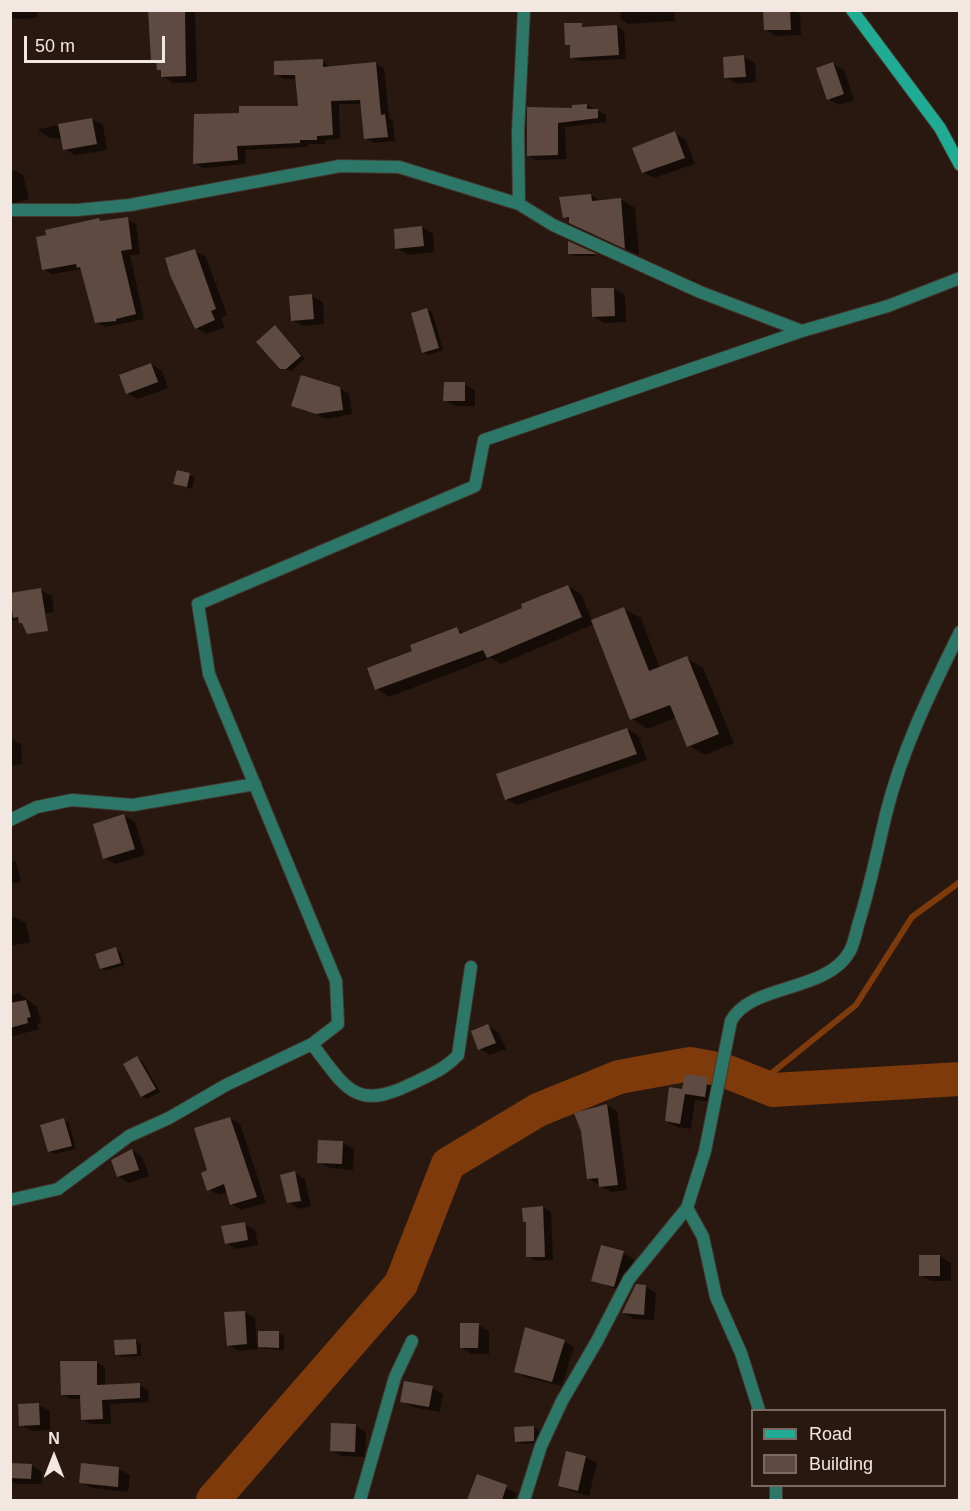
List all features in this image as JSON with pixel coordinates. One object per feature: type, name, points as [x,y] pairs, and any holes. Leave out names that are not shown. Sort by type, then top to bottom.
[{"type":"street","points":[[519,204],[518,131],[524,10]]},
{"type":"street","points":[[852,10],[939,128],[960,165]]},
{"type":"street","points":[[10,210],[77,210],[130,205],[340,166],[399,167],[519,204],[553,225],[700,292],[802,331]]},
{"type":"street","points":[[10,1200],[58,1189],[129,1136],[169,1118],[226,1085],[312,1044],[338,1024],[336,981],[209,674],[198,604],[475,486],[484,440],[802,331],[888,306],[960,278]]},
{"type":"street","points":[[524,1500],[541,1446],[562,1401],[629,1279],[687,1208],[705,1151],[731,1021],[736,1012],[747,1004],[819,977],[836,966],[850,952],[867,896],[887,812],[916,721],[960,632]]},
{"type":"street","points":[[10,820],[37,807],[72,800],[133,805],[255,784]]},
{"type":"street","points":[[312,1044],[341,1082],[357,1094],[382,1096],[402,1089],[449,1064],[458,1054],[471,967]]},
{"type":"street","points":[[687,1208],[703,1237],[716,1297],[741,1353],[746,1377],[759,1409]]},
{"type":"street","points":[[360,1500],[395,1377],[412,1341]]},
{"type":"building","points":[[148,10],[185,10],[186,76],[161,77],[161,70],[157,70],[156,60],[151,60]]},
{"type":"building","points":[[763,10],[790,10],[791,30],[764,30]]},
{"type":"building","points":[[564,23],[582,23],[582,27],[617,25],[619,55],[570,58],[570,45],[565,45]]},
{"type":"building","points":[[744,55],[746,77],[724,78],[723,57]]},
{"type":"building","points":[[323,59],[323,67],[376,62],[381,115],[385,114],[388,137],[364,139],[360,100],[331,101],[333,135],[317,136],[317,140],[300,140],[300,143],[237,146],[238,160],[193,164],[194,114],[239,113],[239,106],[298,106],[295,75],[274,75],[274,61]]},
{"type":"building","points":[[833,62],[844,94],[827,100],[816,68]]},
{"type":"building","points":[[587,104],[587,109],[598,109],[598,118],[558,123],[558,155],[527,156],[527,107],[572,108],[572,105]]},
{"type":"building","points":[[92,118],[97,144],[63,150],[58,124]]},
{"type":"building","points":[[675,131],[685,158],[642,173],[632,148]]},
{"type":"building","points":[[591,194],[592,201],[621,198],[625,249],[569,223],[569,217],[563,218],[559,197]]},
{"type":"building","points":[[128,217],[132,249],[121,251],[136,314],[116,319],[116,321],[95,323],[80,267],[77,268],[76,264],[42,270],[36,237],[46,235],[45,230],[99,218],[100,221]]},
{"type":"building","points":[[422,226],[424,246],[395,249],[394,229]]},
{"type":"building","points":[[568,241],[597,254],[568,254]]},
{"type":"building","points":[[195,249],[216,309],[211,311],[215,320],[195,329],[170,275],[165,258]]},
{"type":"building","points":[[591,288],[614,288],[615,316],[592,317]]},
{"type":"building","points":[[312,294],[314,319],[291,321],[289,296]]},
{"type":"building","points":[[427,308],[439,348],[422,353],[411,313]]},
{"type":"building","points":[[275,325],[301,356],[286,369],[280,369],[256,342]]},
{"type":"building","points":[[151,363],[158,382],[126,394],[119,375]]},
{"type":"building","points":[[301,375],[340,387],[343,410],[316,414],[291,406]]},
{"type":"building","points":[[444,382],[465,382],[465,401],[443,401]]},
{"type":"building","points":[[177,470],[190,473],[187,487],[173,484]]},
{"type":"building","points":[[568,585],[582,617],[487,658],[483,650],[375,690],[367,668],[412,651],[410,645],[457,627],[460,634],[522,608],[521,604]]},
{"type":"building","points":[[41,588],[48,631],[27,634],[22,623],[19,623],[18,617],[13,618],[10,593]]},
{"type":"building","points":[[624,607],[649,671],[687,656],[719,734],[687,747],[670,705],[630,720],[591,620]]},
{"type":"building","points":[[627,728],[637,754],[505,800],[496,774]]},
{"type":"building","points":[[124,814],[135,849],[103,859],[93,824]]},
{"type":"building","points":[[116,947],[121,963],[100,969],[95,954]]},
{"type":"building","points":[[26,1000],[31,1017],[27,1018],[28,1023],[10,1028],[10,1003]]},
{"type":"building","points":[[488,1024],[496,1043],[478,1050],[471,1031]]},
{"type":"building","points":[[137,1056],[156,1089],[141,1097],[123,1064]]},
{"type":"building","points":[[685,1074],[708,1077],[705,1097],[685,1094],[680,1124],[665,1121],[669,1087],[682,1089]]},
{"type":"building","points":[[607,1104],[618,1185],[599,1187],[598,1178],[587,1179],[581,1131],[574,1113]]},
{"type":"building","points":[[230,1117],[257,1197],[230,1205],[224,1184],[207,1191],[201,1173],[207,1170],[194,1128]]},
{"type":"building","points":[[64,1118],[72,1146],[48,1152],[40,1125]]},
{"type":"building","points":[[318,1140],[343,1141],[342,1164],[317,1163]]},
{"type":"building","points":[[132,1149],[139,1170],[117,1177],[111,1160]]},
{"type":"building","points":[[295,1171],[301,1201],[287,1203],[280,1175]]},
{"type":"building","points":[[543,1206],[545,1257],[526,1257],[526,1222],[523,1222],[522,1208]]},
{"type":"building","points":[[245,1222],[248,1240],[225,1244],[221,1226]]},
{"type":"building","points":[[601,1245],[624,1251],[614,1287],[591,1281]]},
{"type":"building","points":[[919,1255],[940,1255],[940,1276],[919,1276]]},
{"type":"building","points":[[636,1284],[646,1285],[644,1315],[622,1313]]},
{"type":"building","points":[[245,1311],[247,1344],[227,1346],[224,1312]]},
{"type":"building","points":[[460,1323],[479,1323],[478,1348],[460,1348]]},
{"type":"building","points":[[525,1327],[565,1340],[552,1382],[514,1372]]},
{"type":"building","points":[[258,1331],[279,1331],[279,1348],[258,1347]]},
{"type":"building","points":[[136,1339],[137,1354],[115,1355],[114,1340]]},
{"type":"building","points":[[60,1361],[97,1361],[97,1385],[140,1383],[140,1398],[102,1400],[103,1419],[81,1420],[80,1395],[61,1395]]},
{"type":"building","points":[[404,1381],[433,1386],[429,1407],[400,1402]]},
{"type":"building","points":[[39,1403],[40,1425],[19,1426],[18,1404]]},
{"type":"building","points":[[331,1423],[356,1424],[355,1452],[330,1451]]},
{"type":"building","points":[[534,1426],[534,1441],[515,1442],[514,1427]]},
{"type":"building","points":[[566,1451],[586,1456],[578,1491],[558,1486]]},
{"type":"building","points":[[10,1463],[32,1464],[31,1479],[10,1478]]},
{"type":"building","points":[[81,1463],[119,1467],[118,1487],[79,1483]]},
{"type":"building","points":[[477,1474],[507,1485],[502,1500],[467,1500]]},
{"type":"waterway","points":[[757,1085],[856,1005],[912,917],[960,882]]},
{"type":"waterway","points":[[213,1500],[401,1284],[448,1164],[538,1110],[619,1077],[690,1064],[723,1070],[773,1090],[960,1079]]}]
